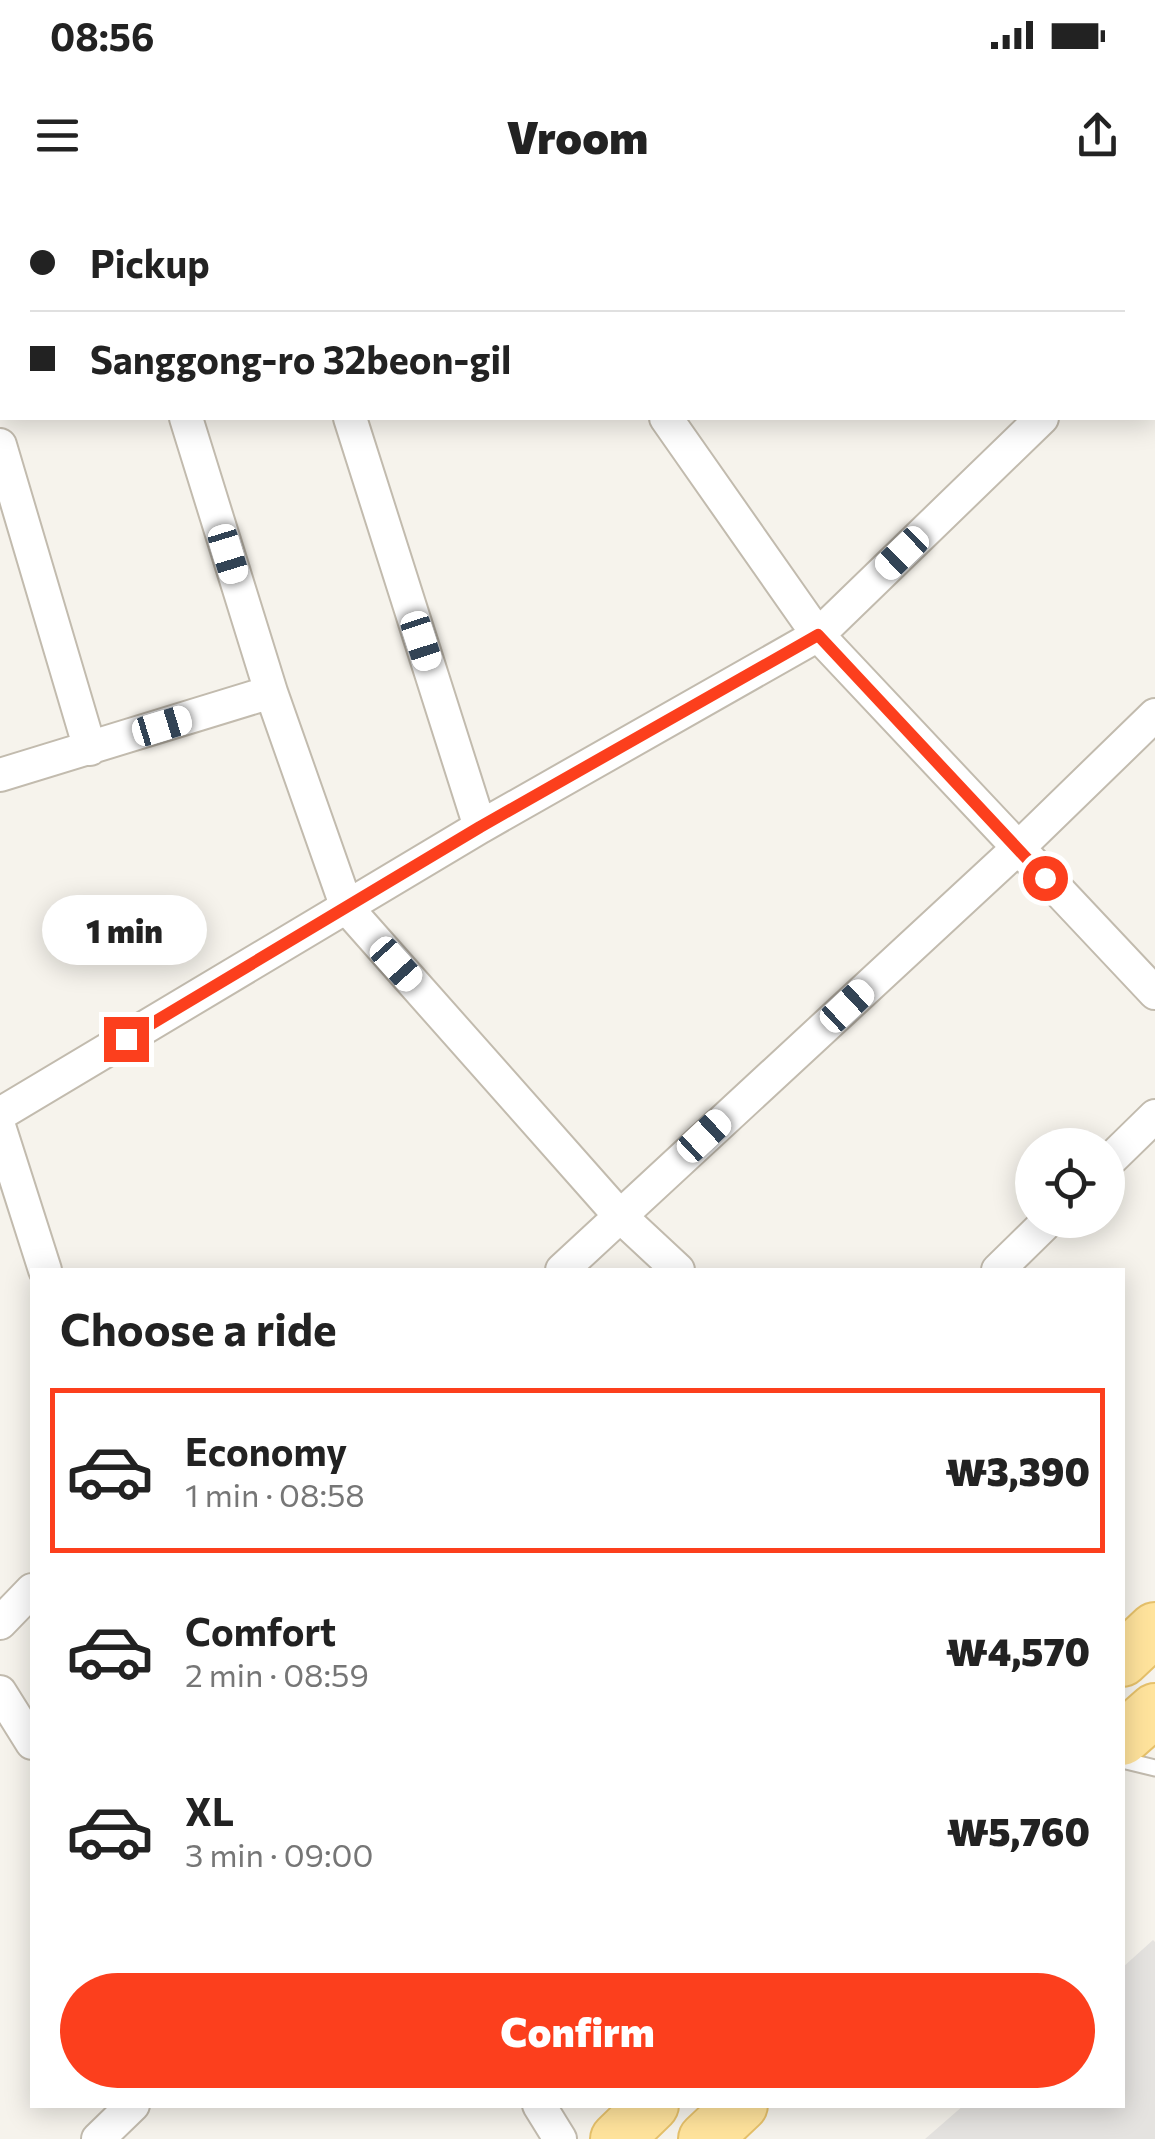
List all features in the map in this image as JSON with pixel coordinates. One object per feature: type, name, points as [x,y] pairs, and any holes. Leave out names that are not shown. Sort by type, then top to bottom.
[{"type":"main road","points":[[1125,1727],[1141,1663]]},
{"type":"main road","points":[[616,2139],[649,2108]]},
{"type":"main road","points":[[705,2139],[738,2108]]},
{"type":"street","points":[[187,420],[271,692],[346,908],[619,1215],[676,1268]]},
{"type":"street","points":[[351,420],[480,827]]},
{"type":"street","points":[[667,420],[818,635],[1155,993]]},
{"type":"street","points":[[0,1114],[480,827],[818,635],[1040,420]]},
{"type":"street","points":[[0,445],[90,749]]},
{"type":"street","points":[[0,775],[271,692]]},
{"type":"street","points":[[564,1268],[1155,716]]},
{"type":"street","points":[[1125,1145],[1155,1116]]},
{"type":"street","points":[[0,1130],[44,1268]]},
{"type":"street","points":[[1000,1268],[1031,1238]]},
{"type":"street","points":[[0,1623],[30,1592]]},
{"type":"street","points":[[0,1692],[30,1740]]},
{"type":"street","points":[[98,2139],[130,2108]]},
{"type":"street","points":[[541,2108],[560,2139]]},
{"type":"lane","points":[[1125,1761],[1155,1768]]},
{"type":"shaded area","points":[[1155,1942],[1155,2139],[925,2139],[961,2108],[1125,2108],[1125,1965]]},
{"type":"route","points":[[126,1039],[480,827],[818,635],[1045,878]]}]
